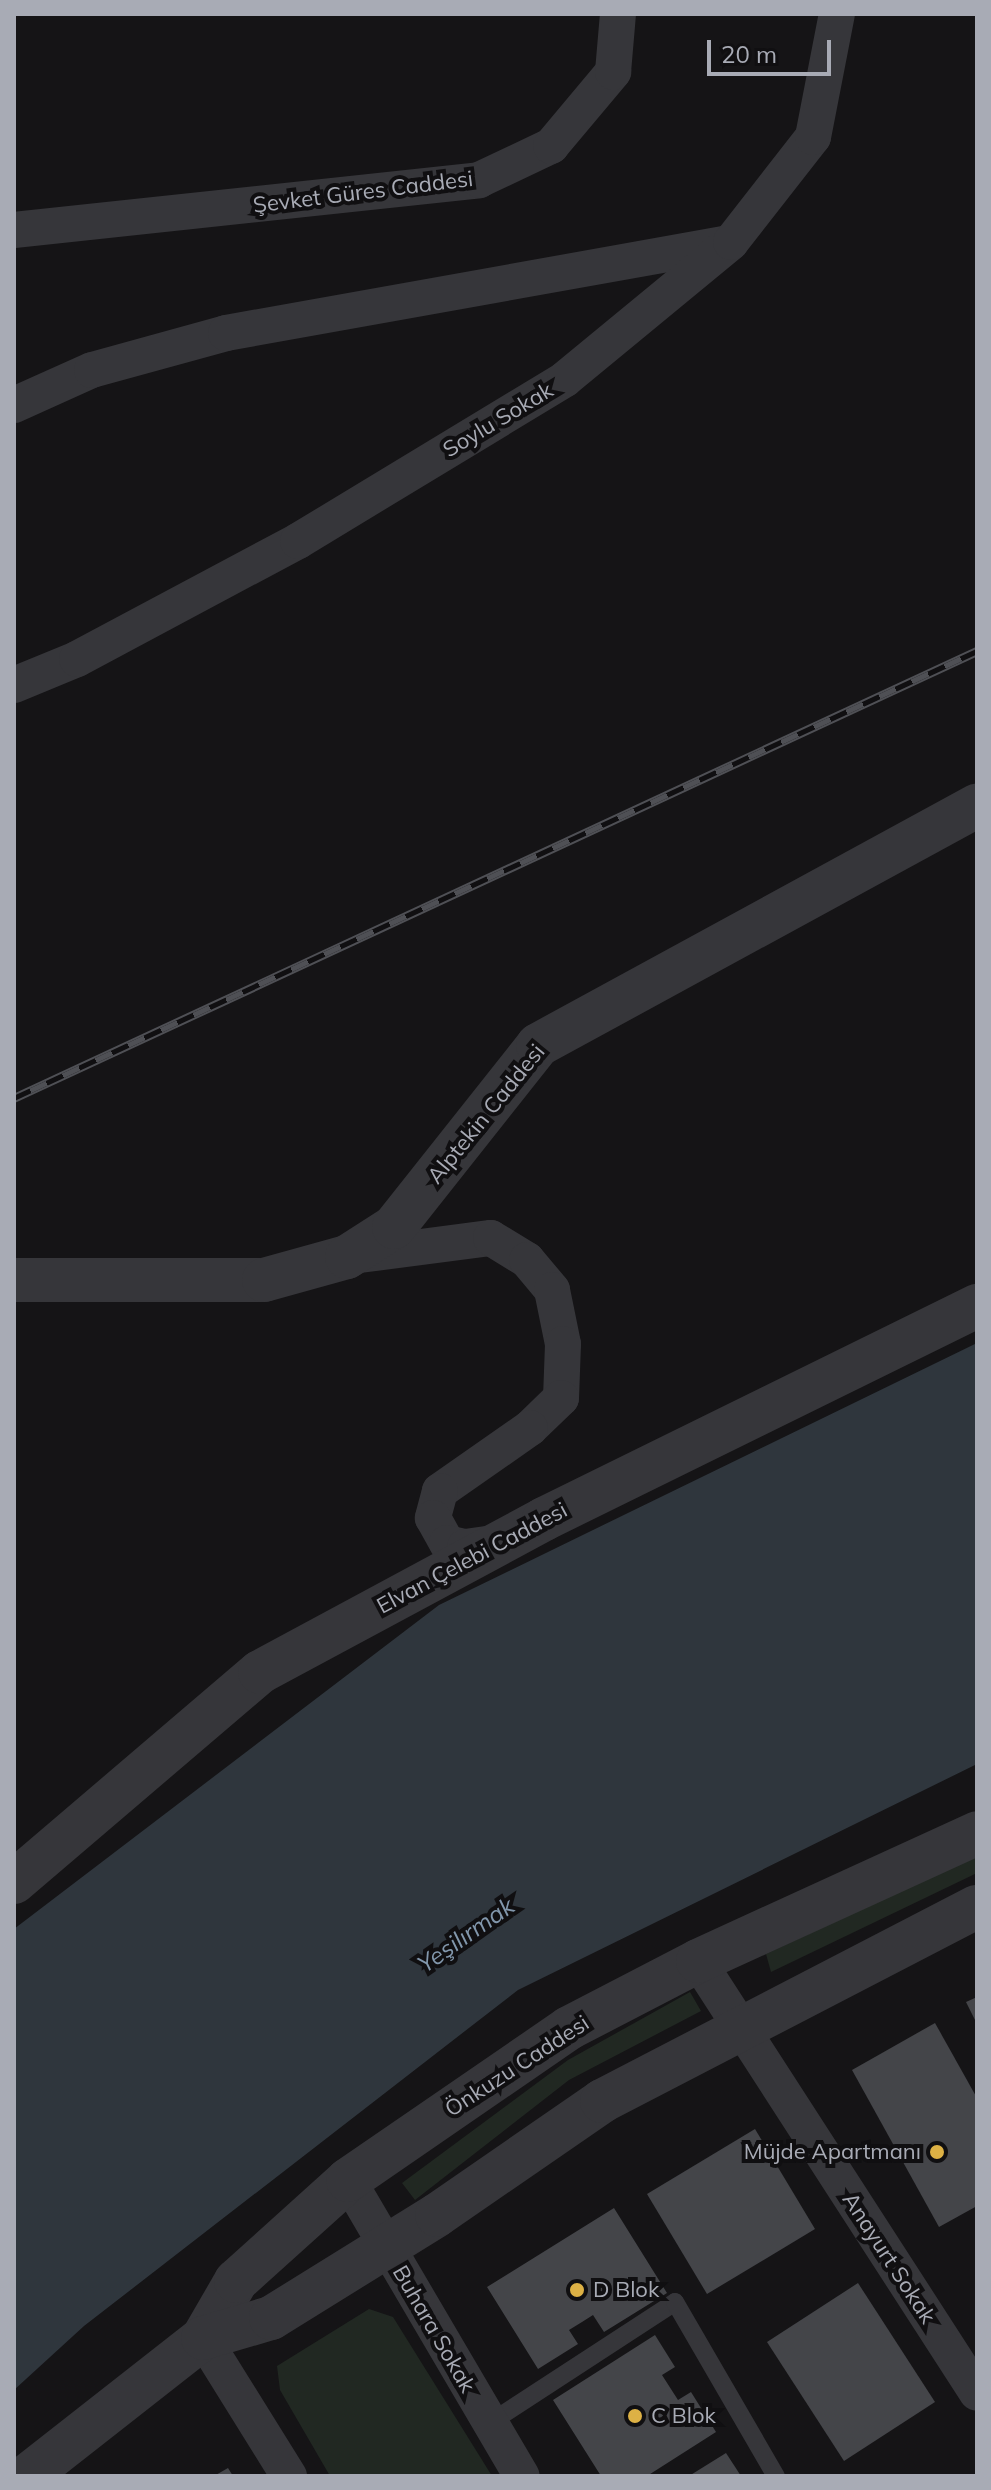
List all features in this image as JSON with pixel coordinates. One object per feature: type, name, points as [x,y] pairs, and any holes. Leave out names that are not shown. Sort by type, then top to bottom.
[{"type":"street","name":"Şevket Güres Caddesi","points":[[14,230],[479,180],[551,146],[613,72],[618,14]]},
{"type":"street","name":"Soylu Sokak","points":[[14,685],[77,659],[298,541],[565,379],[731,242],[813,137],[837,14]]},
{"type":"street","points":[[14,405],[92,370],[226,333],[731,242]]},
{"type":"street","name":"Alptekin Caddesi","points":[[14,1280],[264,1280],[347,1257],[394,1227],[538,1045],[977,806]]},
{"type":"street","points":[[347,1257],[491,1238],[527,1260],[552,1290],[563,1344],[561,1398],[530,1428],[440,1491],[433,1518],[447,1543],[465,1547],[500,1542]]},
{"type":"street","name":"Elvan Çelebi Caddesi","points":[[14,1882],[260,1672],[500,1542],[977,1306]]},
{"type":"street","name":"Önkuzu Caddesi","points":[[203,2338],[236,2281],[348,2180],[569,2028],[698,1961],[977,1833]]},
{"type":"street","name":"Önkuzu Caddesi","points":[[27,2476],[203,2338],[271,2318],[387,2247],[602,2101],[977,1907]]},
{"type":"street","name":"Anayurt Sokak","points":[[698,1961],[977,2393]]},
{"type":"street","name":"Buhara Sokak","points":[[348,2180],[488,2424],[522,2476]]},
{"type":"street","points":[[203,2338],[289,2476]]},
{"type":"lane","points":[[488,2424],[675,2302],[776,2476]]},
{"type":"shaded area","points":[[977,1855],[977,1873],[771,1972],[766,1954]]},
{"type":"shaded area","points":[[690,1992],[701,2011],[569,2080],[415,2200],[402,2183],[568,2060]]},
{"type":"shaded area","points":[[369,2309],[393,2317],[492,2476],[330,2476],[280,2390],[277,2366]]},
{"type":"water","name":"Yeşilırmak","points":[[977,1343],[977,1764],[518,1990],[84,2326],[14,2390],[14,1929],[439,1605]]},
{"type":"building","points":[[977,1997],[977,2024],[966,2002]]},
{"type":"building","name":"Müjde Apartmanı","points":[[935,2023],[977,2098],[977,2206],[939,2227],[852,2070]]},
{"type":"building","points":[[755,2129],[815,2229],[707,2294],[647,2194]]},
{"type":"building","name":"D Blok","points":[[614,2208],[667,2293],[604,2332],[593,2315],[569,2330],[578,2344],[538,2369],[487,2287]]},
{"type":"building","points":[[858,2283],[935,2402],[844,2461],[767,2342]]},
{"type":"building","name":"C Blok","points":[[655,2335],[675,2367],[662,2375],[678,2400],[691,2392],[716,2432],[647,2476],[601,2476],[553,2400]]},
{"type":"building","points":[[726,2453],[741,2476],[689,2476]]},
{"type":"building","points":[[228,2468],[233,2476],[214,2476]]},
{"type":"railway","points":[[14,1098],[977,651]]},
{"type":"place","name":"Müjde Apartmanı","points":[[937,2152]]},
{"type":"place","name":"D Blok","points":[[577,2290]]},
{"type":"place","name":"C Blok","points":[[635,2416]]}]
